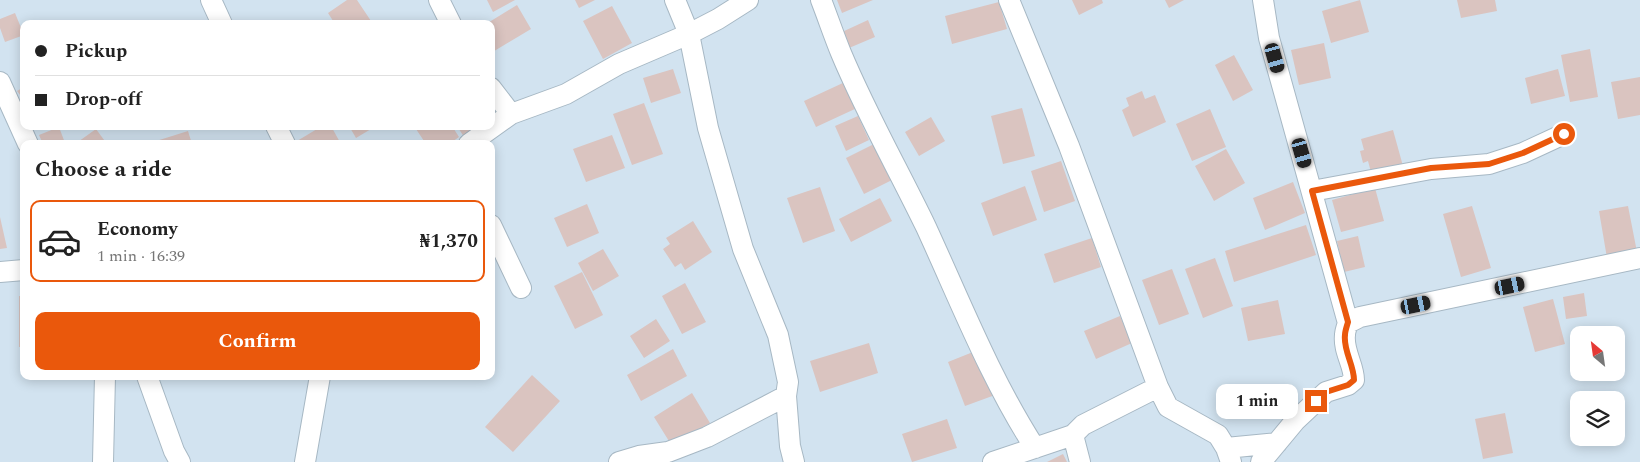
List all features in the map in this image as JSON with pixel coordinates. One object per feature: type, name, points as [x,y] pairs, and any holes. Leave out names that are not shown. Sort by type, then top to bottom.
[{"type":"street","points":[[210,0],[220,20]]},
{"type":"street","points":[[439,0],[449,20]]},
{"type":"street","points":[[675,0],[689,34],[708,128],[743,249],[778,335],[788,382],[786,396],[790,446],[794,462]]},
{"type":"street","points":[[495,125],[511,114],[566,94],[619,64],[689,34],[748,0]]},
{"type":"street","points":[[821,0],[864,104],[926,228],[977,343],[1014,414],[1035,448]]},
{"type":"street","points":[[1008,0],[1069,146],[1158,387],[1168,407],[1218,435],[1229,455],[1277,443]]},
{"type":"street","points":[[1261,462],[1295,421],[1326,392],[1348,385],[1354,380],[1344,334],[1348,322],[1269,38],[1263,0]]},
{"type":"street","points":[[0,82],[20,126]]},
{"type":"street","points":[[495,93],[511,114]]},
{"type":"street","points":[[475,140],[489,130]]},
{"type":"street","points":[[1312,191],[1431,168],[1489,164],[1523,153],[1564,134]]},
{"type":"street","points":[[495,233],[521,288]]},
{"type":"street","points":[[1348,322],[1360,317],[1640,258]]},
{"type":"street","points":[[0,272],[20,270]]},
{"type":"street","points":[[103,462],[105,380]]},
{"type":"street","points":[[148,380],[174,451],[180,462]]},
{"type":"street","points":[[305,462],[319,380]]},
{"type":"street","points":[[993,462],[1073,436],[1083,425],[1158,387]]},
{"type":"street","points":[[619,462],[639,456],[668,452],[707,437],[786,396]]},
{"type":"street","points":[[1073,436],[1076,454],[1080,462]]},
{"type":"building","points":[[347,0],[357,0],[370,20],[332,20],[328,13]]},
{"type":"building","points":[[487,0],[515,0],[493,12]]},
{"type":"building","points":[[575,0],[595,0],[579,8]]},
{"type":"building","points":[[837,0],[873,0],[842,13]]},
{"type":"building","points":[[1072,0],[1102,0],[1103,3],[1079,15]]},
{"type":"building","points":[[1165,0],[1184,0],[1169,8]]},
{"type":"building","points":[[1360,0],[1369,32],[1331,43],[1322,11]]},
{"type":"building","points":[[1457,0],[1495,0],[1497,11],[1461,18]]},
{"type":"building","points":[[999,2],[1007,29],[952,44],[945,16]]},
{"type":"building","points":[[517,5],[531,29],[495,51],[495,20],[493,20]]},
{"type":"building","points":[[612,6],[632,43],[603,59],[583,21]]},
{"type":"building","points":[[15,13],[20,25],[20,36],[5,42],[0,28],[0,19]]},
{"type":"building","points":[[868,20],[875,37],[849,48],[842,32]]},
{"type":"building","points":[[1324,43],[1331,78],[1299,85],[1291,50]]},
{"type":"building","points":[[1590,49],[1598,97],[1570,102],[1561,55]]},
{"type":"building","points":[[1234,55],[1253,90],[1233,101],[1215,65]]},
{"type":"building","points":[[673,69],[681,93],[651,103],[643,78]]},
{"type":"building","points":[[1558,69],[1565,96],[1531,104],[1525,78]]},
{"type":"building","points":[[1640,77],[1640,115],[1618,119],[1611,82]]},
{"type":"building","points":[[845,82],[857,108],[816,127],[804,101]]},
{"type":"building","points":[[1142,91],[1145,99],[1155,95],[1166,122],[1133,137],[1122,110],[1129,106],[1126,98]]},
{"type":"building","points":[[644,103],[663,154],[632,165],[613,114]]},
{"type":"building","points":[[1022,108],[1035,156],[1003,164],[991,116]]},
{"type":"building","points":[[1210,109],[1226,147],[1192,161],[1176,124]]},
{"type":"building","points":[[858,116],[869,140],[846,151],[835,126]]},
{"type":"building","points":[[931,117],[945,141],[919,156],[905,132]]},
{"type":"building","points":[[52,130],[60,130],[64,140],[41,140],[39,135]]},
{"type":"building","points":[[97,130],[104,140],[81,140]]},
{"type":"building","points":[[315,130],[333,130],[339,140],[299,140]]},
{"type":"building","points":[[351,130],[369,130],[356,138]]},
{"type":"building","points":[[417,130],[455,130],[459,137],[455,140],[423,140]]},
{"type":"building","points":[[460,130],[474,130],[464,137]]},
{"type":"building","points":[[1393,130],[1403,166],[1372,176],[1368,161],[1363,163],[1360,151],[1364,150],[1361,139]]},
{"type":"building","points":[[188,131],[191,140],[159,140]]},
{"type":"building","points":[[612,135],[625,168],[586,182],[573,149]]},
{"type":"building","points":[[874,144],[892,180],[864,194],[846,158]]},
{"type":"building","points":[[1226,149],[1245,183],[1214,201],[1195,166]]},
{"type":"building","points":[[1061,161],[1075,201],[1044,212],[1031,171]]},
{"type":"building","points":[[1293,182],[1305,213],[1265,230],[1253,198]]},
{"type":"building","points":[[1025,186],[1037,220],[993,236],[981,203]]},
{"type":"building","points":[[820,187],[835,231],[803,243],[787,198]]},
{"type":"building","points":[[1375,188],[1384,221],[1341,232],[1332,200]]},
{"type":"building","points":[[880,198],[892,221],[851,242],[839,219]]},
{"type":"building","points":[[587,204],[599,233],[567,247],[554,218]]},
{"type":"building","points":[[1472,206],[1491,268],[1461,277],[1443,214]]},
{"type":"building","points":[[1628,206],[1637,252],[1607,258],[1599,211]]},
{"type":"building","points":[[0,217],[7,248],[0,249]]},
{"type":"building","points":[[693,221],[712,252],[685,270],[681,263],[675,267],[663,249],[670,244],[666,238]]},
{"type":"building","points":[[1306,225],[1316,255],[1234,282],[1225,251]]},
{"type":"building","points":[[1358,236],[1365,267],[1344,272],[1337,241]]},
{"type":"building","points":[[1092,238],[1101,267],[1054,283],[1044,254]]},
{"type":"building","points":[[603,249],[619,276],[593,291],[578,263]]},
{"type":"building","points":[[1215,258],[1233,306],[1203,318],[1185,269]]},
{"type":"building","points":[[1172,269],[1189,314],[1159,325],[1142,280]]},
{"type":"building","points":[[582,272],[603,315],[575,329],[554,286]]},
{"type":"building","points":[[685,283],[706,322],[682,334],[662,296]]},
{"type":"building","points":[[1584,293],[1587,316],[1566,319],[1563,297]]},
{"type":"building","points":[[19,296],[20,296],[20,347]]},
{"type":"building","points":[[1553,299],[1565,344],[1535,352],[1523,307]]},
{"type":"building","points":[[1278,300],[1285,334],[1248,341],[1241,308]]},
{"type":"building","points":[[1120,316],[1132,343],[1096,359],[1084,331]]},
{"type":"building","points":[[656,319],[670,341],[644,358],[630,336]]},
{"type":"building","points":[[869,343],[878,373],[820,392],[810,361]]},
{"type":"building","points":[[673,349],[687,376],[641,401],[627,375]]},
{"type":"building","points":[[978,350],[995,395],[965,406],[948,362]]},
{"type":"building","points":[[532,375],[560,401],[513,452],[485,427]]},
{"type":"building","points":[[692,393],[710,423],[672,446],[654,417]]},
{"type":"building","points":[[1505,413],[1513,453],[1483,459],[1475,419]]},
{"type":"building","points":[[947,419],[957,448],[912,462],[902,434]]},
{"type":"building","points":[[1063,454],[1067,462],[1047,462]]},
{"type":"route","points":[[1316,401],[1326,392],[1348,385],[1354,380],[1354,373],[1344,334],[1348,322],[1312,191],[1431,168],[1489,164],[1523,153],[1564,134]]}]
